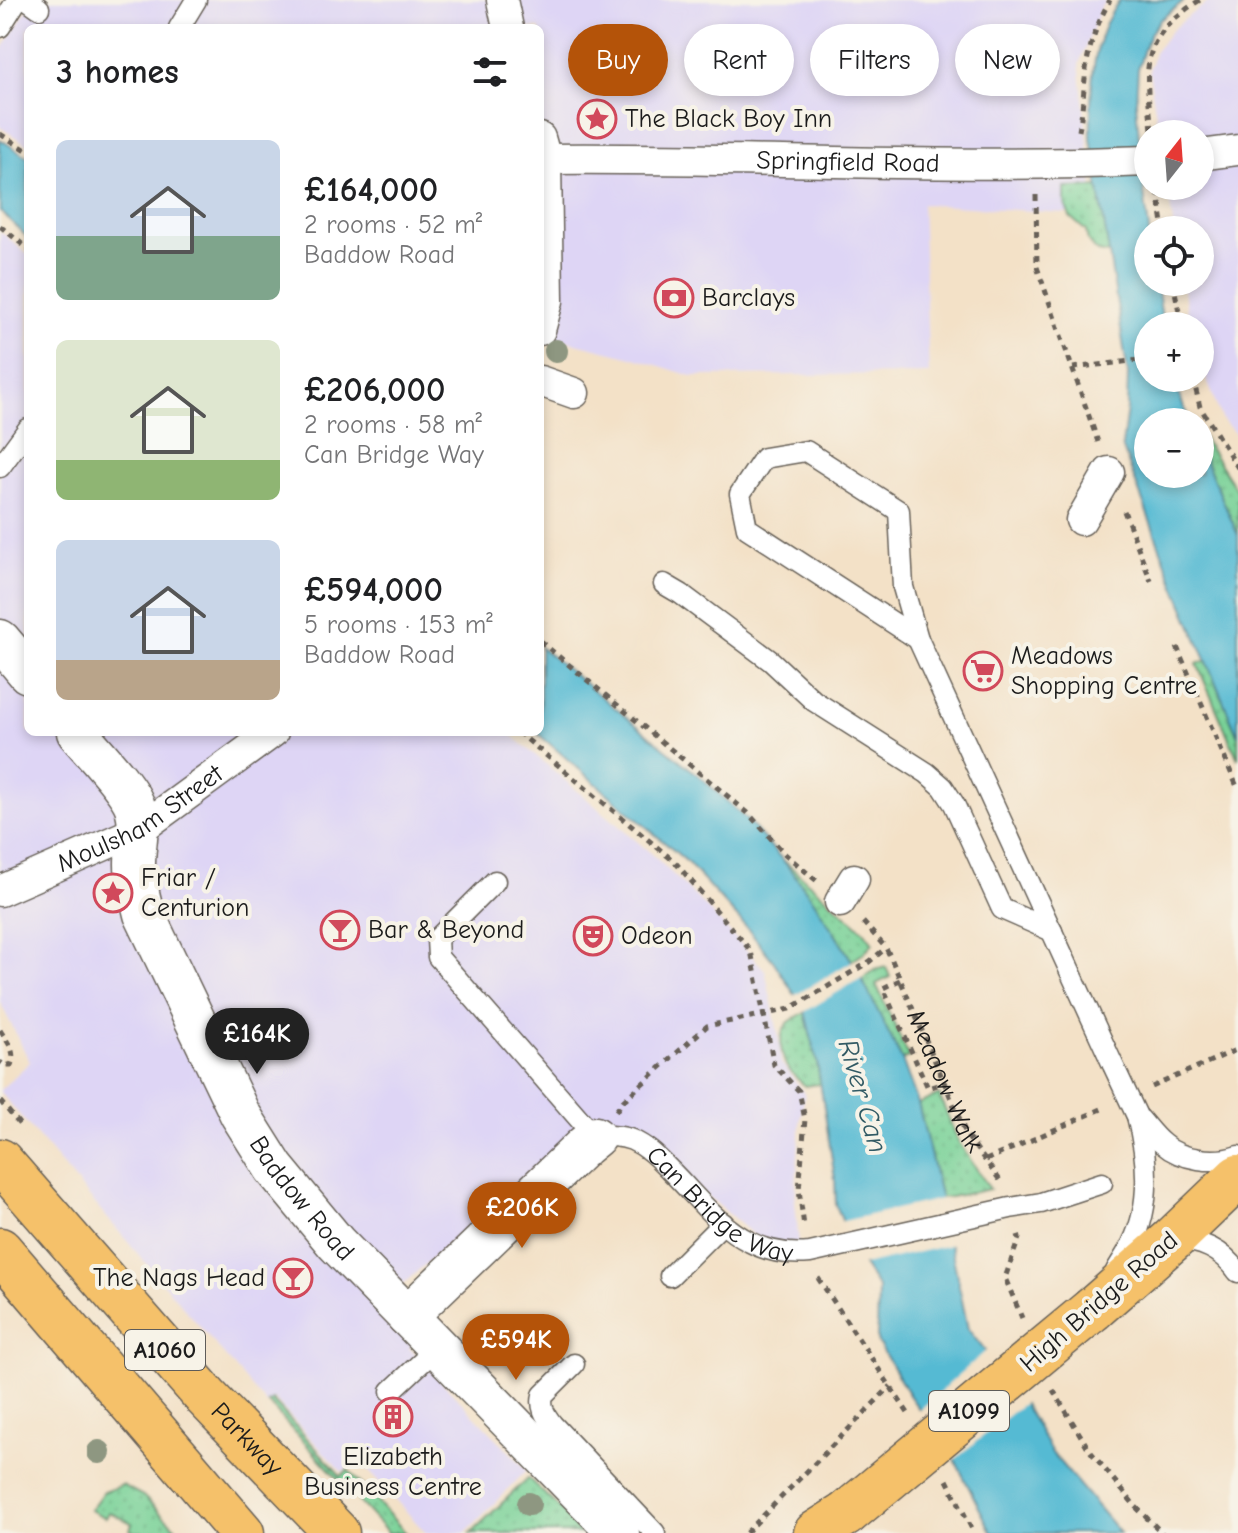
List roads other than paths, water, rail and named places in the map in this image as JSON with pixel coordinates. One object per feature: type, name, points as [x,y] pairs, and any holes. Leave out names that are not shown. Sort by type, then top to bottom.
[{"type":"main road","name":"Parkway","points":[[0,1161],[206,1397],[337,1533]]},
{"type":"main road","name":"High Bridge Road","points":[[832,1527],[1093,1309],[1238,1177]]},
{"type":"main road","name":"A1060","points":[[0,1250],[242,1533]]},
{"type":"street","points":[[502,0],[507,24]]},
{"type":"street","name":"Springfield Road","points":[[544,149],[608,158],[945,164],[1082,151],[1134,159]]},
{"type":"street","points":[[1214,153],[1238,150]]},
{"type":"street","points":[[544,179],[548,301],[544,316]]},
{"type":"street","points":[[544,382],[574,393]]},
{"type":"street","points":[[1081,520],[1109,472]]},
{"type":"street","points":[[0,640],[24,668]]},
{"type":"street","name":"Baddow Road","points":[[80,736],[134,805],[139,830],[136,879],[144,914],[240,1114],[274,1168],[336,1243],[619,1533]]},
{"type":"street","name":"Moulsham Street","points":[[0,891],[139,830],[268,736]]},
{"type":"street","points":[[407,1316],[595,1137]]},
{"type":"lane","points":[[0,27],[17,0]]},
{"type":"lane","points":[[181,24],[196,0]]},
{"type":"lane","points":[[0,467],[24,434]]},
{"type":"lane","points":[[918,639],[747,528],[740,494],[764,458],[806,451],[899,511],[903,587],[918,639],[1137,1116],[1145,1155],[1144,1210],[1132,1243],[1093,1309]]},
{"type":"lane","points":[[664,584],[771,661],[814,701],[927,773],[943,787],[954,804],[1002,909],[1052,931]]},
{"type":"lane","points":[[495,881],[437,939],[438,957],[595,1137]]},
{"type":"lane","points":[[1137,1116],[1165,1146],[1196,1160],[1238,1156]]},
{"type":"lane","name":"Can Bridge Way","points":[[595,1137],[610,1135],[631,1140],[652,1151],[723,1223],[749,1242],[793,1255],[1041,1203],[1102,1183]]},
{"type":"lane","points":[[670,1276],[723,1223]]},
{"type":"lane","points":[[1172,1240],[1192,1240],[1211,1247],[1230,1260],[1238,1272]]},
{"type":"lane","points":[[391,1391],[437,1348]]},
{"type":"lane","points":[[574,1364],[543,1395],[545,1414],[655,1533]]},
{"type":"water","points":[[1120,0],[1185,0],[1160,20],[1150,34],[1138,69],[1138,120],[1134,120],[1134,200],[1145,200],[1147,216],[1134,216],[1134,296],[1159,296],[1161,312],[1134,312],[1134,392],[1178,392],[1184,408],[1134,408],[1134,478],[1122,446],[1128,374],[1091,139],[1094,66],[1110,15]]},
{"type":"water","points":[[0,139],[24,154],[24,234],[0,211]]},
{"type":"water","points":[[1214,480],[1238,535],[1238,736],[1138,488],[1214,488]]},
{"type":"water","name":"River Can","points":[[544,650],[703,779],[747,820],[814,901],[857,969],[902,1060],[918,1103],[968,1329],[1017,1392],[1052,1453],[1120,1533],[992,1533],[954,1458],[909,1395],[877,1341],[878,1288],[856,1255],[836,1205],[835,1179],[817,1062],[805,1012],[774,962],[686,861],[541,736],[544,736]]},
{"type":"place","name":"The Black Boy Inn","points":[[597,119]]},
{"type":"place","name":"Barclays","points":[[674,298]]},
{"type":"place","name":"Meadows Shopping Centre","points":[[983,671]]},
{"type":"place","name":"Friar / Centurion","points":[[113,893]]},
{"type":"place","name":"Bar & Beyond","points":[[340,930]]},
{"type":"place","name":"Odeon","points":[[593,936]]},
{"type":"place","name":"The Nags Head","points":[[293,1278]]},
{"type":"place","name":"Elizabeth Business Centre","points":[[393,1417]]}]
